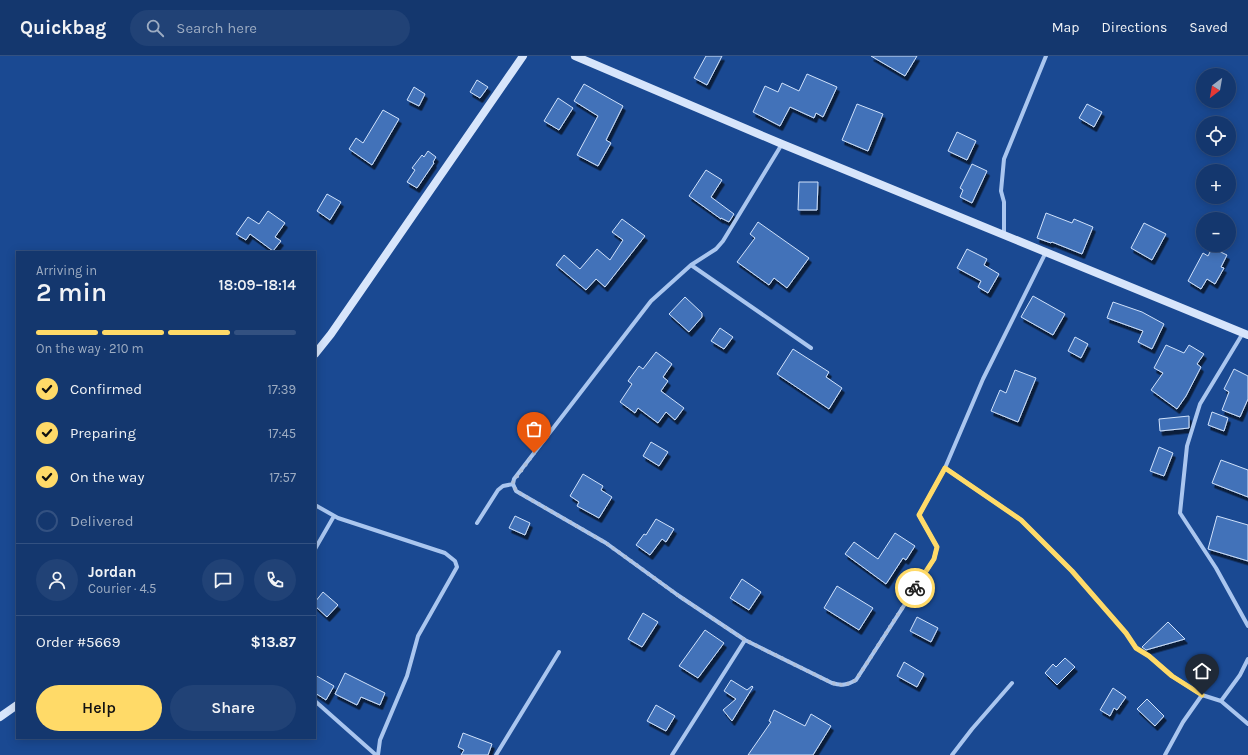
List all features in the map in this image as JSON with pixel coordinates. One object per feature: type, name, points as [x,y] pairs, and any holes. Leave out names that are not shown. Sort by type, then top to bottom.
[{"type":"street","points":[[316,353],[331,334],[523,56]]},
{"type":"street","points":[[575,56],[782,144],[1245,334],[1200,404],[1187,446],[1180,513],[1216,568],[1248,626]]},
{"type":"street","points":[[1004,235],[1004,202],[1001,191],[1004,159],[1046,56]]},
{"type":"street","points":[[512,484],[514,479],[639,315],[663,289],[691,266],[716,249],[723,241],[782,144]]},
{"type":"street","points":[[512,484],[516,491],[606,543],[679,596],[745,640],[832,683],[841,685],[849,684],[856,680],[934,559],[937,547],[919,515],[945,468],[983,379],[1046,252]]},
{"type":"street","points":[[691,266],[811,348]]},
{"type":"street","points":[[945,468],[1021,520],[1072,571],[1126,633],[1136,648],[1149,656],[1172,676],[1202,695],[1221,700],[1248,724]]},
{"type":"street","points":[[477,523],[498,490],[503,486],[512,484]]},
{"type":"street","points":[[316,506],[334,516],[445,553],[455,561],[458,567],[418,636],[407,676],[380,740],[377,755],[316,702]]},
{"type":"street","points":[[316,547],[334,516]]},
{"type":"street","points":[[672,755],[745,640]]},
{"type":"street","points":[[496,755],[559,652]]},
{"type":"street","points":[[1221,700],[1240,675],[1248,659]]},
{"type":"street","points":[[952,755],[1012,683]]},
{"type":"street","points":[[1165,755],[1183,722],[1202,695]]},
{"type":"street","points":[[0,717],[16,706]]},
{"type":"building","points":[[706,56],[722,56],[707,85],[694,78]]},
{"type":"building","points":[[871,56],[917,56],[905,76]]},
{"type":"building","points":[[807,74],[837,87],[823,117],[816,113],[814,118],[790,107],[780,126],[753,112],[765,86],[778,92],[782,83],[799,91]]},
{"type":"building","points":[[477,80],[488,87],[480,98],[470,92]]},
{"type":"building","points":[[584,84],[623,106],[606,140],[611,143],[598,166],[577,155],[598,116],[574,101]]},
{"type":"building","points":[[414,87],[425,94],[419,106],[407,100]]},
{"type":"building","points":[[558,98],[573,108],[559,130],[544,121]]},
{"type":"building","points":[[857,104],[883,114],[868,151],[842,140]]},
{"type":"building","points":[[1087,104],[1102,112],[1094,127],[1079,118]]},
{"type":"building","points":[[383,110],[399,119],[372,165],[349,149],[356,138],[363,143]]},
{"type":"building","points":[[957,132],[976,141],[967,160],[948,151]]},
{"type":"building","points":[[428,151],[436,157],[433,162],[434,163],[417,188],[407,182],[415,170],[412,168],[422,155],[424,157]]},
{"type":"building","points":[[972,164],[987,171],[972,203],[960,197],[963,190],[960,188]]},
{"type":"building","points":[[706,170],[722,180],[711,197],[734,214],[729,222],[721,219],[689,196]]},
{"type":"building","points":[[799,182],[818,182],[817,210],[798,210]]},
{"type":"building","points":[[327,194],[341,202],[330,220],[317,211]]},
{"type":"building","points":[[268,211],[285,223],[275,237],[281,241],[273,251],[250,234],[246,240],[236,234],[248,217],[259,224]]},
{"type":"building","points":[[1046,213],[1072,223],[1074,219],[1093,227],[1082,254],[1052,242],[1051,243],[1037,238]]},
{"type":"building","points":[[622,219],[645,236],[605,287],[596,279],[586,290],[556,265],[564,255],[580,269],[597,249],[610,260],[623,240],[612,232]]},
{"type":"building","points":[[758,222],[809,258],[787,288],[774,278],[769,285],[737,262],[755,238],[750,234]]},
{"type":"building","points":[[1144,223],[1166,234],[1152,260],[1131,248]]},
{"type":"building","points":[[967,249],[987,259],[984,265],[999,274],[988,293],[978,287],[981,281],[957,268]]},
{"type":"building","points":[[1210,252],[1221,252],[1227,255],[1221,267],[1224,268],[1215,284],[1207,279],[1201,289],[1188,281],[1203,253],[1208,256]]},
{"type":"building","points":[[1033,296],[1065,314],[1053,335],[1021,317]]},
{"type":"building","points":[[685,297],[702,313],[702,317],[689,332],[669,314]]},
{"type":"building","points":[[1113,302],[1142,312],[1164,324],[1152,349],[1138,342],[1143,331],[1107,318]]},
{"type":"building","points":[[720,328],[733,337],[724,349],[711,341]]},
{"type":"building","points":[[1075,337],[1088,344],[1081,358],[1068,351]]},
{"type":"building","points":[[1166,345],[1184,353],[1189,345],[1204,354],[1197,364],[1201,367],[1186,396],[1177,409],[1151,390],[1163,373],[1154,368]]},
{"type":"building","points":[[793,349],[829,372],[826,377],[842,388],[829,409],[777,374]]},
{"type":"building","points":[[656,352],[672,364],[663,377],[668,381],[661,391],[684,408],[675,420],[666,412],[658,423],[638,408],[635,413],[620,402],[632,384],[628,381],[639,366],[643,369]]},
{"type":"building","points":[[1234,369],[1248,376],[1248,399],[1240,417],[1222,410],[1229,392],[1224,389]]},
{"type":"building","points":[[1015,370],[1036,378],[1018,422],[991,411],[1000,390],[1006,393]]},
{"type":"building","points":[[1212,412],[1228,418],[1224,431],[1208,425]]},
{"type":"building","points":[[1189,416],[1189,428],[1160,431],[1159,419]]},
{"type":"building","points":[[651,442],[668,452],[659,466],[643,456]]},
{"type":"building","points":[[1159,447],[1173,453],[1164,476],[1150,471]]},
{"type":"building","points":[[1221,460],[1248,470],[1248,497],[1212,483]]},
{"type":"building","points":[[583,474],[603,486],[601,490],[612,497],[599,518],[577,506],[579,502],[570,496]]},
{"type":"building","points":[[515,516],[530,523],[525,535],[509,528]]},
{"type":"building","points":[[1217,516],[1248,525],[1248,561],[1208,549]]},
{"type":"building","points":[[656,519],[674,529],[666,542],[662,539],[650,555],[636,545],[644,534],[646,535]]},
{"type":"building","points":[[895,533],[915,546],[906,560],[903,558],[886,584],[845,554],[854,542],[878,559]]},
{"type":"building","points":[[742,579],[761,592],[749,610],[730,598]]},
{"type":"building","points":[[837,586],[873,608],[859,630],[824,608]]},
{"type":"building","points":[[323,592],[338,605],[327,617],[316,607],[316,601]]},
{"type":"building","points":[[643,613],[658,622],[642,647],[628,639]]},
{"type":"building","points":[[917,617],[938,628],[931,642],[910,631]]},
{"type":"building","points":[[1168,622],[1185,639],[1146,650],[1142,647]]},
{"type":"building","points":[[705,630],[724,643],[698,678],[679,666]]},
{"type":"building","points":[[1065,658],[1075,667],[1057,685],[1045,673],[1053,664],[1056,667]]},
{"type":"building","points":[[904,662],[924,674],[917,687],[897,676]]},
{"type":"building","points":[[345,673],[385,693],[380,705],[361,697],[357,705],[335,694]]},
{"type":"building","points":[[316,676],[334,686],[326,700],[316,694]]},
{"type":"building","points":[[731,680],[747,690],[752,686],[753,687],[732,721],[723,710],[736,699],[724,691]]},
{"type":"building","points":[[1113,688],[1126,697],[1117,710],[1114,708],[1110,716],[1100,710]]},
{"type":"building","points":[[1147,699],[1164,716],[1155,726],[1137,709]]},
{"type":"building","points":[[656,705],[675,716],[666,731],[647,721]]},
{"type":"building","points":[[774,710],[805,726],[811,714],[831,726],[813,755],[748,755],[771,722],[769,721]]},
{"type":"building","points":[[463,733],[492,744],[488,755],[461,755],[464,750],[458,747]]},
{"type":"way so far","points":[[534,453],[514,479],[512,484],[516,491],[606,543],[679,596],[745,640],[832,683],[841,685],[849,684],[856,680],[915,588]]},
{"type":"route","points":[[915,588],[934,559],[937,547],[919,515],[923,505],[945,468],[1021,520],[1072,571],[1126,633],[1136,648],[1149,656],[1172,676],[1202,695]]}]
